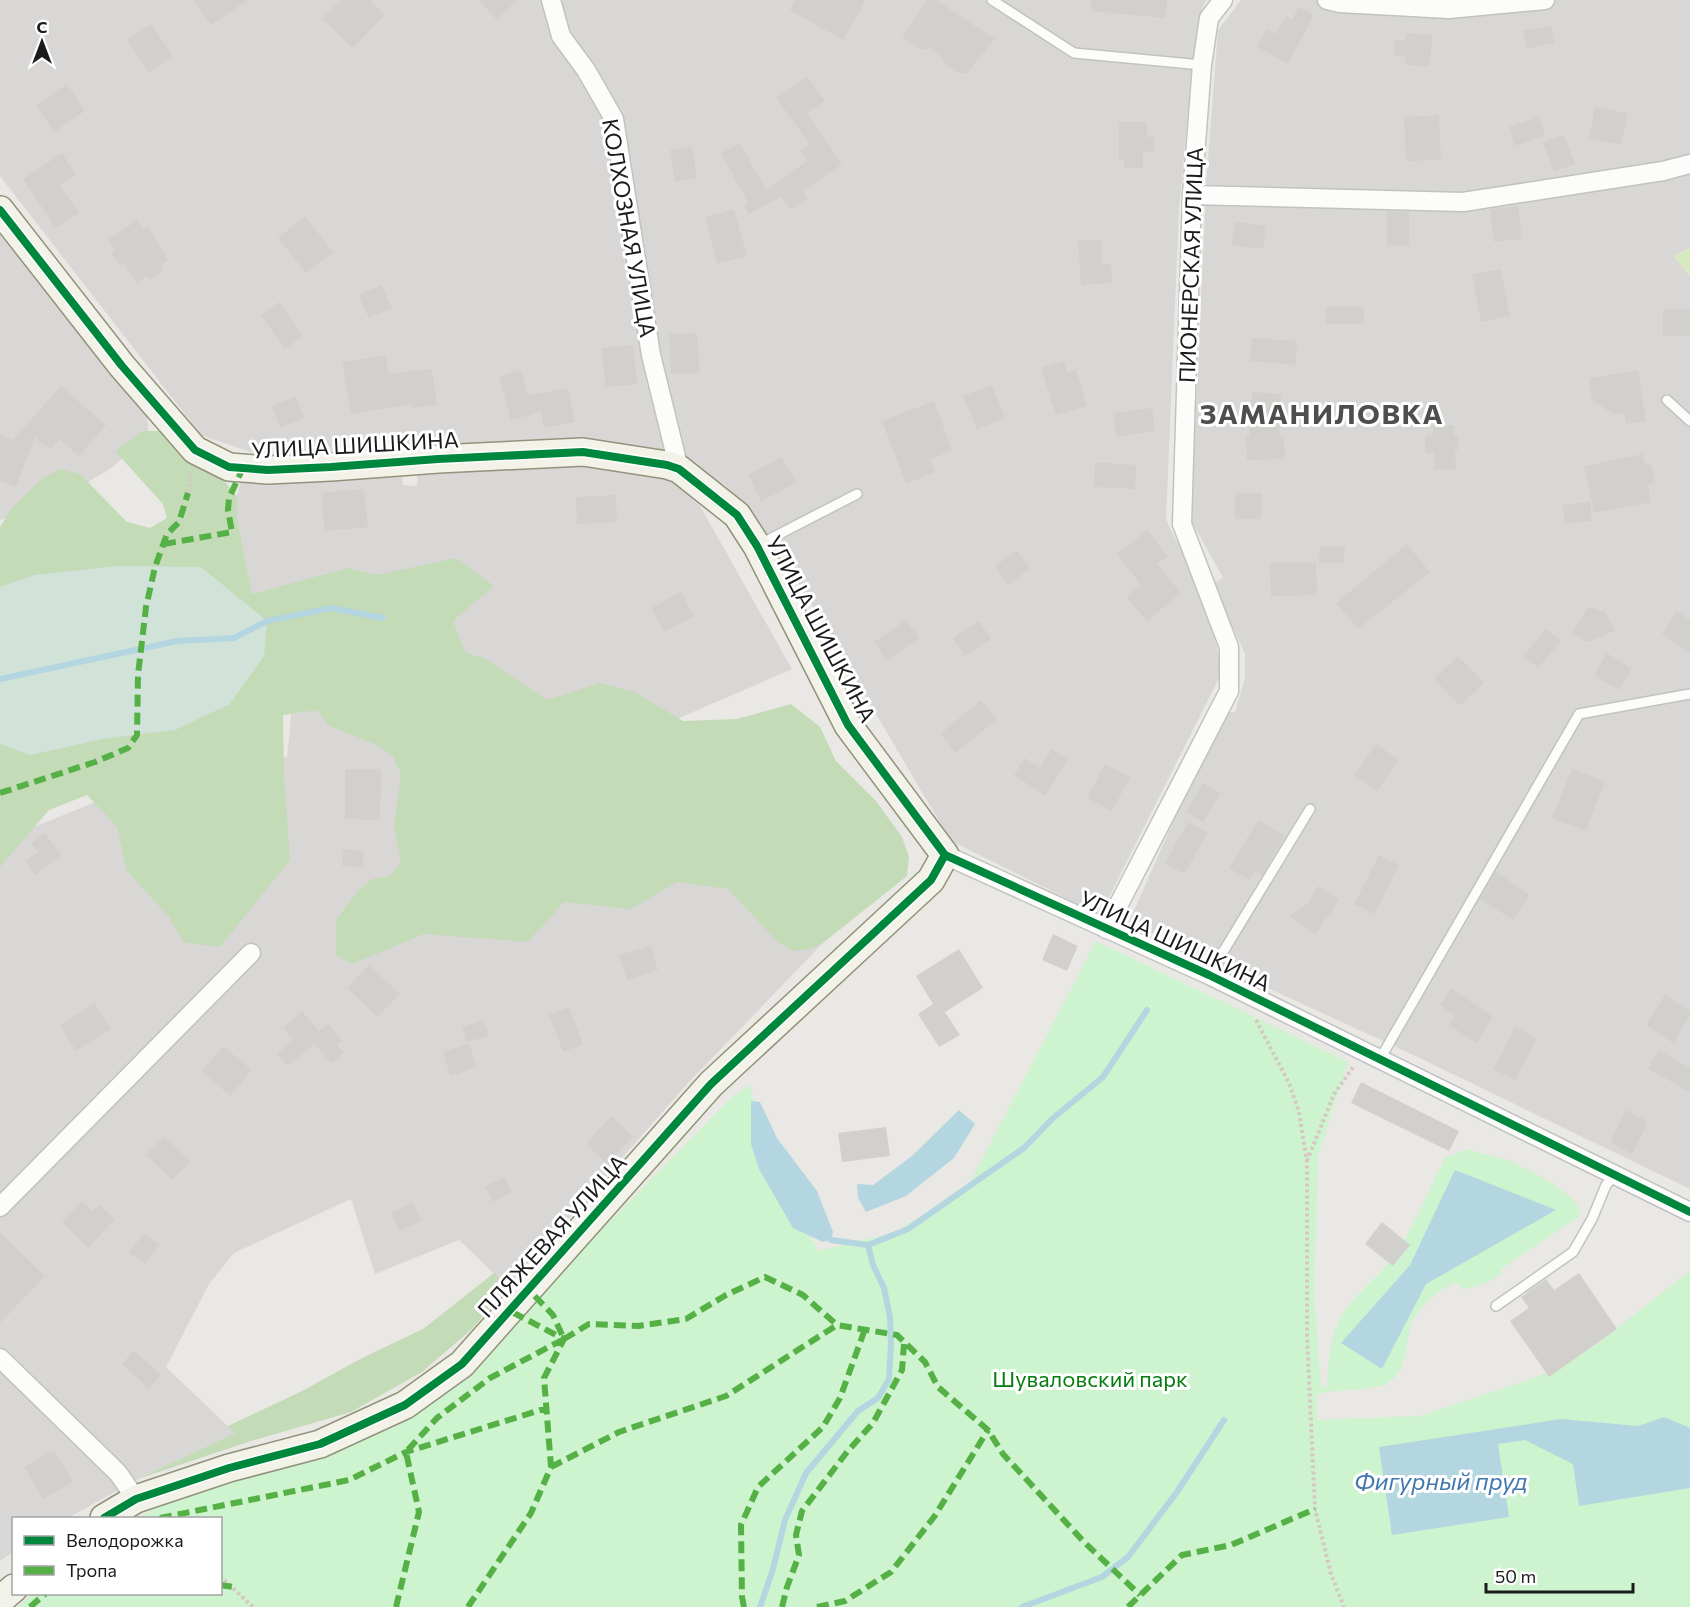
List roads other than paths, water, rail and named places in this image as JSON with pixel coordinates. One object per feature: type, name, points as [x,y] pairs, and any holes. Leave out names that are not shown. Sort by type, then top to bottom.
[{"type":"street","name":"КОЛХОЗНАЯ УЛИЦА","points":[[550,0],[561,36],[586,70],[614,119],[651,354],[679,469]]},
{"type":"street","name":"ПИОНЕРСКАЯ УЛИЦА","points":[[1106,929],[1229,691],[1228,647],[1182,524],[1192,195],[1202,65],[1209,18],[1223,0]]},
{"type":"street","points":[[1327,0],[1340,3],[1449,9],[1545,0]]},
{"type":"street","points":[[1192,195],[1463,202],[1663,171],[1690,164]]},
{"type":"street","name":"УЛИЦА ШИШКИНА","points":[[0,210],[122,366],[195,450],[229,468],[268,470],[583,452],[667,465],[679,469],[737,515],[757,546],[848,725],[945,855],[1209,975],[1690,1212]]},
{"type":"street","name":"ПЛЯЖЕВАЯ УЛИЦА","points":[[106,1517],[136,1499],[229,1468],[320,1444],[405,1405],[462,1364],[711,1084],[931,880],[945,855]]},
{"type":"street","points":[[0,1207],[251,953]]},
{"type":"street","points":[[0,1358],[118,1473],[136,1499]]},
{"type":"street","points":[[0,1600],[12,1590]]},
{"type":"lane","points":[[992,0],[1074,53],[1202,65]]},
{"type":"lane","points":[[1667,400],[1690,421]]},
{"type":"lane","points":[[757,546],[857,494]]},
{"type":"lane","points":[[1372,1055],[1579,714],[1690,694]]},
{"type":"lane","points":[[1209,975],[1310,809]]},
{"type":"lane","points":[[1496,1306],[1573,1252],[1592,1219],[1606,1185],[1614,1176]]},
{"type":"water","points":[[751,1101],[760,1102],[777,1138],[817,1191],[833,1232],[831,1240],[823,1242],[793,1228],[759,1169],[751,1144]]},
{"type":"water","points":[[959,1110],[975,1124],[954,1158],[906,1196],[866,1212],[858,1198],[857,1184],[873,1185],[912,1156]]},
{"type":"water","points":[[1455,1170],[1556,1210],[1426,1284],[1382,1369],[1341,1343],[1410,1265]]},
{"type":"water","name":"Фигурный пруд","points":[[1664,1417],[1690,1428],[1690,1488],[1579,1506],[1573,1464],[1525,1440],[1498,1444],[1509,1517],[1392,1535],[1379,1447],[1561,1419],[1638,1426]]},
{"type":"waterway","points":[[0,679],[177,641],[234,638],[267,621],[331,608],[383,618]]},
{"type":"waterway","points":[[760,1607],[773,1569],[785,1520],[806,1473],[858,1411],[878,1398],[889,1379],[890,1317],[884,1288],[873,1265],[868,1245],[908,1229],[1024,1148],[1052,1119],[1103,1077],[1147,1010]]},
{"type":"waterway","points":[[831,1240],[868,1245]]},
{"type":"waterway","points":[[1022,1607],[1102,1577],[1128,1557],[1177,1492],[1224,1420]]},
{"type":"district","name":"ЗАМАНИЛОВКА","points":[[1322,414]]},
{"type":"park label","name":"Шуваловский парк","points":[[1090,1379]]}]
